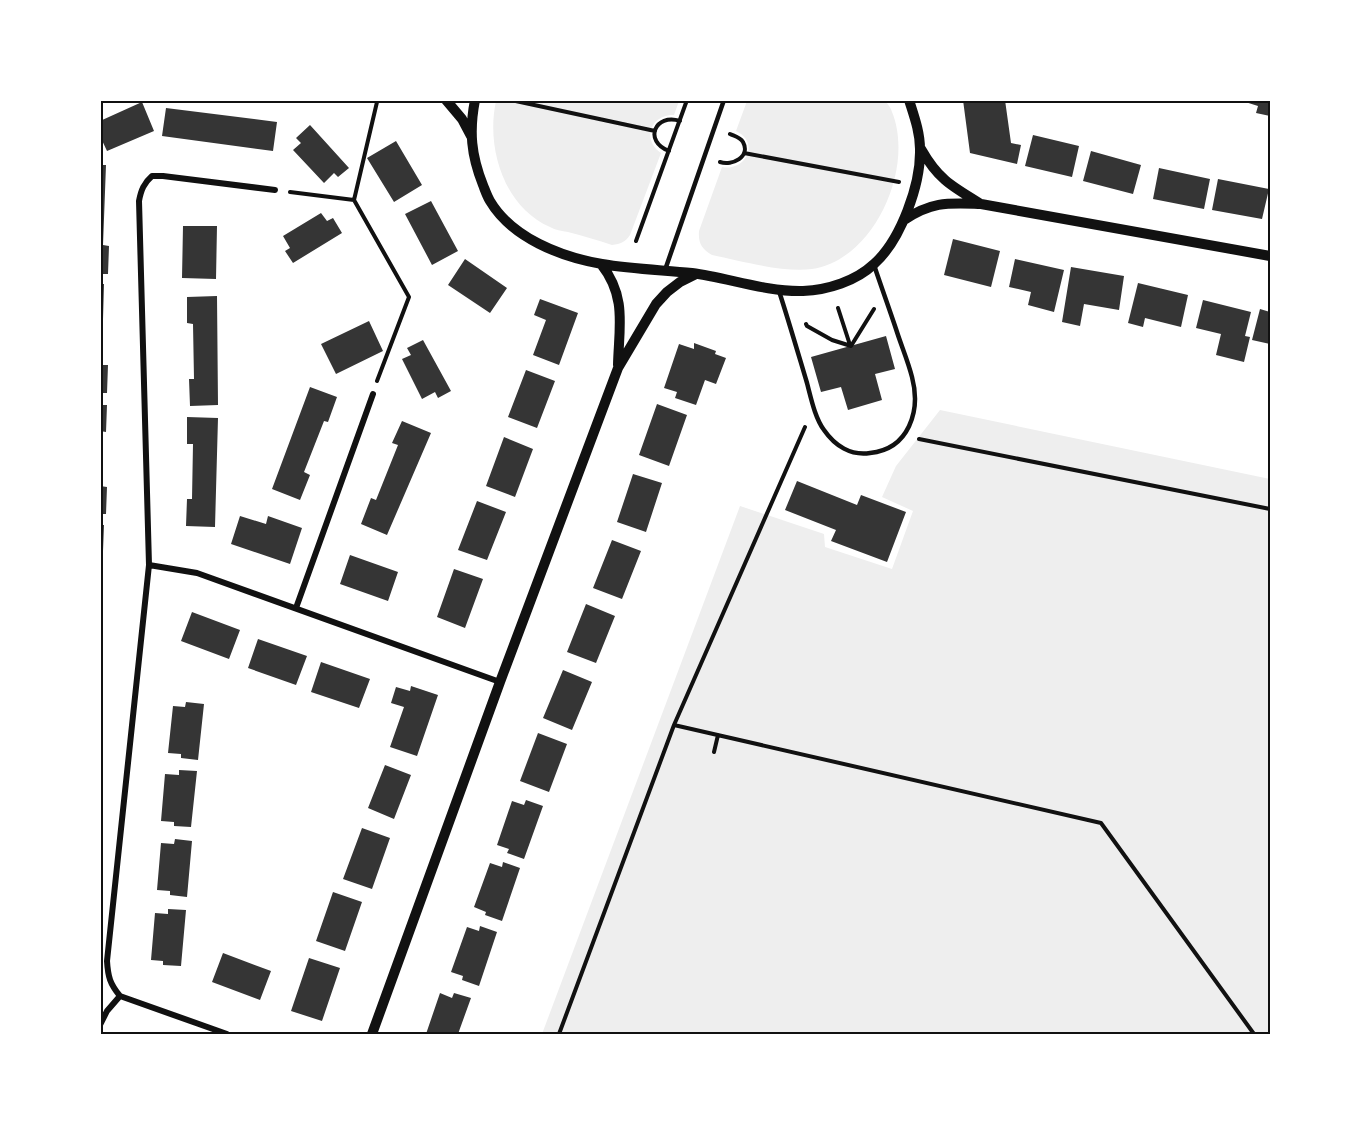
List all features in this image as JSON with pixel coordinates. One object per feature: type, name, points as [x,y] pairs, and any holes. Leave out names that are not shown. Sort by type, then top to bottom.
[{"type":"street","points":[[446,100],[462,119],[471,136]]},
{"type":"street","points":[[475,100],[471,136],[475,160],[486,191],[490,201],[512,227],[526,237],[568,255],[602,264],[696,274],[779,290],[805,291],[833,287],[874,265],[885,253],[904,220],[919,169],[920,148],[909,100]]},
{"type":"street","points":[[920,148],[943,180],[981,204]]},
{"type":"street","points":[[227,1035],[120,996],[108,976],[107,961],[149,565],[139,201],[140,191],[152,176],[275,190]]},
{"type":"street","points":[[904,220],[919,210],[932,206],[981,204],[1270,255]]},
{"type":"street","points":[[602,264],[610,275],[619,297],[618,368]]},
{"type":"street","points":[[372,1035],[500,682],[618,368],[656,304],[673,287],[696,274]]},
{"type":"street","points":[[296,608],[373,394]]},
{"type":"street","points":[[149,565],[197,573],[500,682]]},
{"type":"street","points":[[100,1025],[107,1011],[120,996]]},
{"type":"lane","points":[[665,270],[724,100]]},
{"type":"lane","points":[[779,290],[822,428],[836,445],[845,450],[866,454],[876,453],[896,444],[903,436],[910,426],[915,404],[913,379],[874,265]]},
{"type":"path","points":[[511,100],[655,131]]},
{"type":"path","points":[[636,241],[687,100]]},
{"type":"path","points":[[373,394],[409,297],[354,200],[377,102]]},
{"type":"path","points":[[669,151],[658,146],[654,136],[655,131],[662,121],[668,118],[680,121]]},
{"type":"path","points":[[720,162],[729,164],[735,162],[744,153],[742,141],[730,134]]},
{"type":"path","points":[[744,153],[915,185]]},
{"type":"path","points":[[275,190],[354,200]]},
{"type":"path","points":[[850,346],[878,304],[883,292]]},
{"type":"path","points":[[838,308],[850,346]]},
{"type":"path","points":[[804,321],[807,326],[850,346]]},
{"type":"path","points":[[559,1035],[674,725],[814,407]]},
{"type":"path","points":[[903,436],[1270,509]]},
{"type":"path","points":[[674,725],[1101,823],[1254,1035]]},
{"type":"path","points":[[714,752],[718,735]]},
{"type":"shaded area","points":[[496,101],[679,101],[674,115],[659,119],[651,129],[651,141],[661,153],[630,235],[626,239],[612,245],[556,230],[534,217],[520,205],[510,190],[496,156],[494,119]]},
{"type":"shaded area","points":[[747,101],[885,101],[890,108],[898,134],[898,159],[893,184],[884,208],[871,230],[854,249],[834,262],[812,269],[776,268],[712,255],[701,245],[699,231],[722,167],[737,165],[743,161],[749,149],[744,136],[736,131]]},
{"type":"shaded area","points":[[940,410],[1270,479],[1270,1034],[542,1034],[740,506],[824,534],[825,547],[892,569],[913,511],[882,497],[896,466]]},
{"type":"building","points":[[963,100],[1005,100],[1011,143],[1021,145],[1017,164],[970,153]]},
{"type":"building","points":[[1239,100],[1270,100],[1270,116],[1256,113],[1258,106]]},
{"type":"building","points":[[142,102],[154,131],[107,151],[100,136],[100,121]]},
{"type":"building","points":[[166,108],[277,122],[273,151],[162,136]]},
{"type":"building","points":[[310,125],[349,168],[338,177],[334,173],[324,183],[293,150],[301,143],[296,138]]},
{"type":"building","points":[[1033,135],[1079,146],[1072,177],[1025,166]]},
{"type":"building","points":[[396,141],[422,185],[394,202],[367,158]]},
{"type":"building","points":[[1091,151],[1141,165],[1133,194],[1083,181]]},
{"type":"building","points":[[100,165],[106,165],[103,245],[109,246],[108,274],[100,274]]},
{"type":"building","points":[[1159,168],[1210,179],[1204,209],[1153,199]]},
{"type":"building","points":[[1218,179],[1269,189],[1262,219],[1212,210]]},
{"type":"building","points":[[431,201],[458,251],[432,265],[405,214]]},
{"type":"building","points":[[321,213],[327,221],[333,218],[342,233],[293,263],[285,251],[290,248],[283,236]]},
{"type":"building","points":[[183,226],[217,226],[216,279],[182,278]]},
{"type":"building","points":[[953,239],[1000,251],[991,287],[944,275]]},
{"type":"building","points":[[465,259],[507,288],[490,313],[448,285]]},
{"type":"building","points":[[1015,259],[1064,270],[1054,312],[1028,305],[1031,292],[1009,287]]},
{"type":"building","points":[[1071,267],[1124,276],[1119,310],[1084,304],[1080,326],[1062,322]]},
{"type":"building","points":[[1138,283],[1188,295],[1181,327],[1145,318],[1143,327],[1128,323]]},
{"type":"building","points":[[100,284],[104,284],[102,354],[100,354]]},
{"type":"building","points":[[217,296],[218,405],[190,406],[189,379],[194,379],[193,324],[187,323],[187,297]]},
{"type":"building","points":[[540,299],[578,313],[559,365],[533,355],[546,320],[534,315]]},
{"type":"building","points":[[1203,300],[1251,312],[1245,336],[1250,337],[1244,362],[1216,355],[1221,334],[1196,328]]},
{"type":"building","points":[[1260,309],[1270,312],[1270,344],[1252,340]]},
{"type":"building","points":[[369,321],[383,351],[336,374],[321,344]]},
{"type":"building","points":[[886,336],[895,369],[875,374],[882,400],[848,410],[841,387],[821,392],[811,357]]},
{"type":"building","points":[[423,340],[451,391],[438,398],[435,392],[422,399],[402,359],[411,355],[407,348]]},
{"type":"building","points":[[694,343],[716,351],[715,354],[726,358],[716,384],[705,380],[696,405],[675,398],[677,392],[664,388],[679,344],[694,349]]},
{"type":"building","points":[[100,365],[108,365],[107,393],[100,393]]},
{"type":"building","points":[[526,370],[555,381],[537,428],[508,417]]},
{"type":"building","points":[[310,387],[337,397],[328,422],[324,421],[304,472],[310,475],[300,500],[272,489]]},
{"type":"building","points":[[657,404],[687,415],[669,466],[639,455]]},
{"type":"building","points":[[100,405],[107,405],[106,432],[100,431]]},
{"type":"building","points":[[187,417],[218,418],[215,527],[186,526],[187,499],[192,499],[193,444],[187,444]]},
{"type":"building","points":[[402,421],[431,433],[387,535],[361,524],[371,498],[376,500],[398,445],[392,443]]},
{"type":"building","points":[[504,437],[533,449],[515,497],[486,486]]},
{"type":"building","points":[[633,474],[662,483],[646,532],[617,522]]},
{"type":"building","points":[[797,481],[857,505],[861,495],[906,512],[887,562],[831,541],[836,530],[785,510]]},
{"type":"building","points":[[100,486],[107,487],[106,514],[100,514]]},
{"type":"building","points":[[477,501],[506,512],[487,560],[458,550]]},
{"type":"building","points":[[240,516],[266,524],[268,516],[302,528],[290,564],[231,544]]},
{"type":"building","points":[[100,525],[104,525],[103,551],[100,551]]},
{"type":"building","points":[[612,540],[641,551],[622,599],[593,588]]},
{"type":"building","points":[[350,555],[398,572],[388,601],[340,584]]},
{"type":"building","points":[[454,569],[483,579],[465,628],[437,617]]},
{"type":"building","points":[[586,604],[615,616],[596,663],[567,652]]},
{"type":"building","points":[[192,612],[240,630],[229,659],[181,641]]},
{"type":"building","points":[[258,639],[307,656],[296,685],[248,668]]},
{"type":"building","points":[[321,662],[370,679],[359,708],[311,692]]},
{"type":"building","points":[[563,670],[592,682],[572,730],[543,718]]},
{"type":"building","points":[[411,686],[438,695],[417,756],[390,747],[404,707],[391,703],[396,687],[410,691]]},
{"type":"building","points":[[186,702],[204,704],[198,760],[181,758],[181,754],[168,753],[173,706],[185,707]]},
{"type":"building","points":[[538,733],[567,744],[549,792],[520,781]]},
{"type":"building","points":[[385,765],[411,775],[394,819],[368,808]]},
{"type":"building","points":[[179,770],[197,771],[191,827],[174,826],[174,822],[161,821],[165,774],[179,775]]},
{"type":"building","points":[[526,800],[543,806],[524,859],[507,853],[509,849],[497,845],[512,801],[524,805]]},
{"type":"building","points":[[362,828],[390,838],[372,889],[343,879]]},
{"type":"building","points":[[175,839],[192,841],[187,897],[170,895],[170,891],[157,890],[161,843],[174,844]]},
{"type":"building","points":[[503,862],[520,868],[502,921],[485,915],[486,912],[474,907],[490,863],[502,867]]},
{"type":"building","points":[[333,892],[362,902],[345,951],[316,941]]},
{"type":"building","points":[[168,909],[186,910],[181,966],[163,965],[163,961],[151,960],[155,913],[168,914]]},
{"type":"building","points":[[480,926],[497,932],[479,986],[462,980],[463,976],[451,972],[467,927],[479,931]]},
{"type":"building","points":[[223,953],[271,971],[260,1000],[212,982]]},
{"type":"building","points":[[309,958],[340,968],[322,1021],[291,1011]]},
{"type":"building","points":[[440,993],[452,998],[454,993],[471,998],[458,1034],[426,1034]]}]
